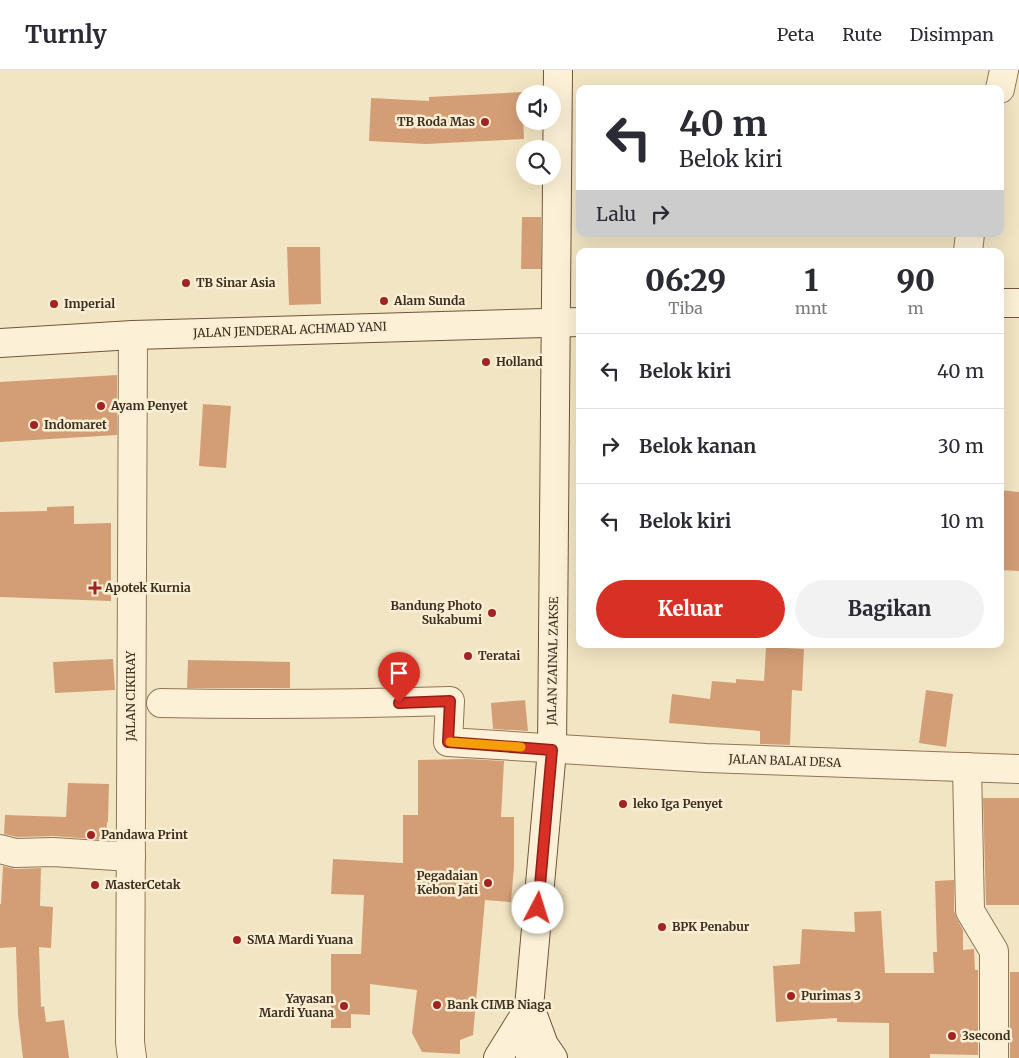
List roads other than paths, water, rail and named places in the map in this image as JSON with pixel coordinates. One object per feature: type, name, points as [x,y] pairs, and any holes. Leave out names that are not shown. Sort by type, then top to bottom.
[{"type":"street","name":"JALAN ZAINAL ZAKSE","points":[[530,1058],[530,1007],[552,750],[568,323],[558,70]]},
{"type":"street","points":[[1001,85],[1004,70]]},
{"type":"street","points":[[1004,304],[1019,303]]},
{"type":"street","name":"JALAN JENDERAL ACHMAD YANI","points":[[0,343],[133,335],[568,323]]},
{"type":"street","name":"JALAN CIKIRAY","points":[[132,1058],[130,1042],[133,335]]},
{"type":"street","name":"JALAN BALAI DESA","points":[[162,703],[365,704],[450,701],[448,742],[552,750],[706,758],[1019,769]]},
{"type":"street","points":[[967,767],[970,911],[994,951],[994,1058]]},
{"type":"street","points":[[0,848],[15,853],[53,852],[132,858]]},
{"type":"street","points":[[498,1058],[530,1007]]},
{"type":"street","points":[[530,1007],[544,1045],[553,1058]]},
{"type":"place","name":"TB Roda Mas","points":[[485,122]]},
{"type":"place","name":"TB Sinar Asia","points":[[186,283]]},
{"type":"place","name":"Alam Sunda","points":[[384,301]]},
{"type":"place","name":"Imperial","points":[[54,304]]},
{"type":"place","name":"Holland","points":[[486,362]]},
{"type":"place","name":"Ayam Penyet","points":[[101,406]]},
{"type":"place","name":"Indomaret","points":[[34,425]]},
{"type":"place","name":"Apotek Kurnia","points":[[95,588]]},
{"type":"place","name":"Bandung Photo Sukabumi","points":[[492,613]]},
{"type":"place","name":"Teratai","points":[[468,656]]},
{"type":"place","name":"leko Iga Penyet","points":[[623,804]]},
{"type":"place","name":"Pandawa Print","points":[[91,835]]},
{"type":"place","name":"Pegadaian Kebon Jati","points":[[488,883]]},
{"type":"place","name":"MasterCetak","points":[[95,885]]},
{"type":"place","name":"BPK Penabur","points":[[662,927]]},
{"type":"place","name":"SMA Mardi Yuana","points":[[237,940]]},
{"type":"place","name":"Purimas 3","points":[[791,996]]},
{"type":"place","name":"Bank CIMB Niaga","points":[[437,1005]]},
{"type":"place","name":"Yayasan Mardi Yuana","points":[[344,1006]]},
{"type":"place","name":"3second","points":[[952,1036]]}]
